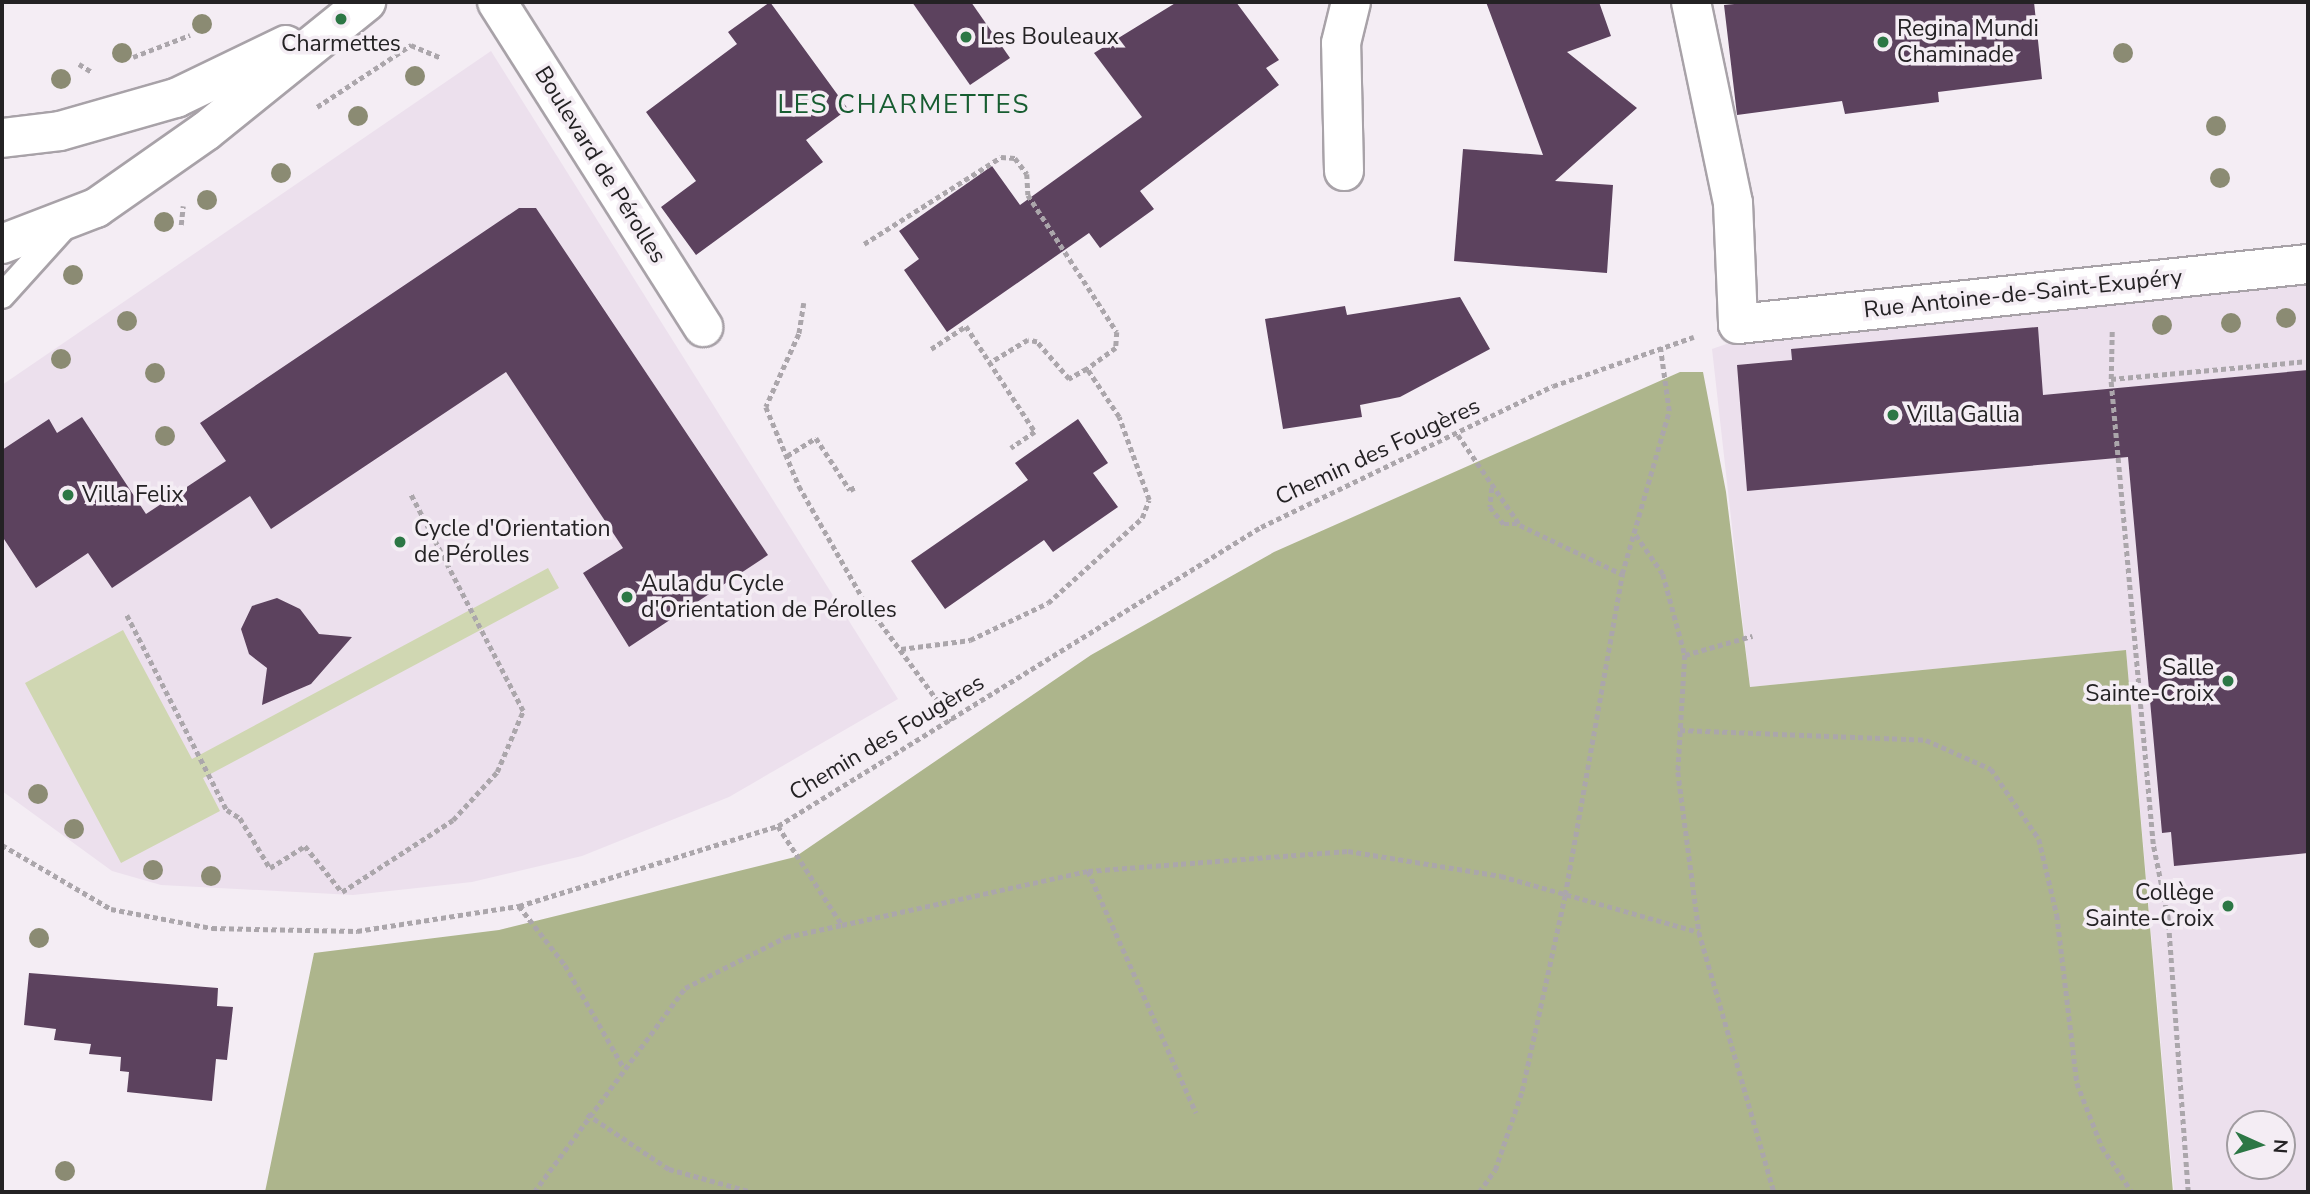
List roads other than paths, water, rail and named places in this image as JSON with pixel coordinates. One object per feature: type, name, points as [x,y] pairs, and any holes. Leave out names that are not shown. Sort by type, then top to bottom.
[{"type":"street","name":"Boulevard de Pérolles","points":[[497,2],[703,327]]},
{"type":"street","points":[[1344,171],[1342,43],[1351,2]]},
{"type":"street","name":"Rue Antoine-de-Saint-Exupéry","points":[[1691,2],[1733,203],[1738,324],[2308,264]]},
{"type":"street","points":[[2,138],[60,131],[176,99],[354,10]]},
{"type":"street","points":[[2,244],[68,223],[206,131],[354,10]]},
{"type":"lane","points":[[2,296],[68,223]]},
{"type":"place","name":"Charmettes","points":[[341,19]]},
{"type":"place","name":"Les Bouleaux","points":[[966,37]]},
{"type":"place","name":"Regina Mundi Chaminade","points":[[1883,42]]},
{"type":"place","name":"Villa Gallia","points":[[1893,415]]},
{"type":"place","name":"Villa Felix","points":[[68,495]]},
{"type":"place","name":"Cycle d'Orientation de Pérolles","points":[[400,542]]},
{"type":"place","name":"Aula du Cycle d'Orientation de Pérolles","points":[[627,597]]},
{"type":"place","name":"Salle Sainte-Croix","points":[[2228,681]]},
{"type":"place","name":"Collège Sainte-Croix","points":[[2228,906]]},
{"type":"district","name":"LES CHARMETTES","points":[[904,105]]}]
